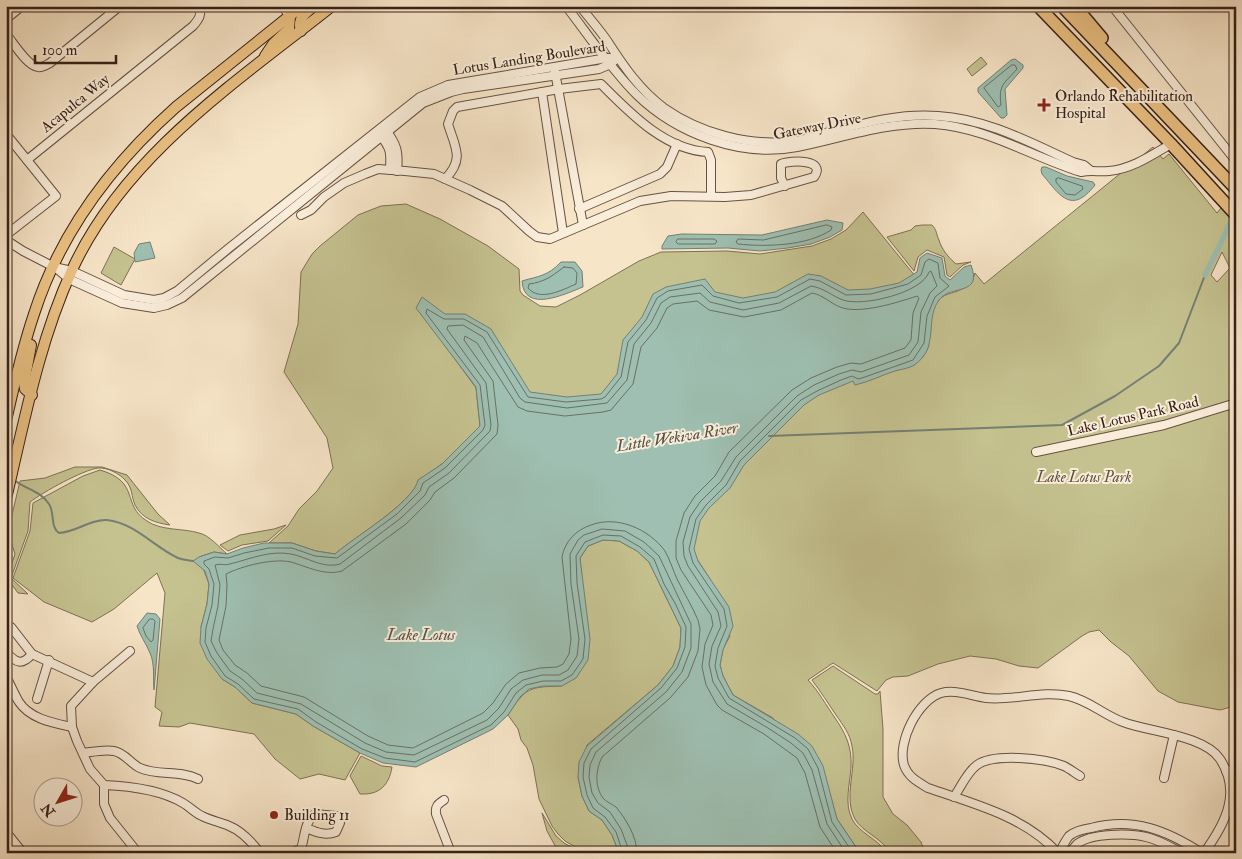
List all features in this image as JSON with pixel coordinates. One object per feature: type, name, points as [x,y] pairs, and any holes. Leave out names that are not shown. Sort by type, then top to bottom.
[{"type":"highway","points":[[1033,6],[1082,52]]},
{"type":"highway","points":[[1038,6],[1171,144],[1234,213]]},
{"type":"highway","points":[[1062,6],[1236,189]]},
{"type":"highway","points":[[1076,6],[1145,93]]},
{"type":"highway","points":[[1171,144],[1180,141],[1186,143],[1207,158]]},
{"type":"main road","points":[[6,421],[34,313],[65,244],[92,200],[140,141],[176,107],[302,6]]},
{"type":"main road","points":[[300,31],[301,19],[314,6]]},
{"type":"main road","points":[[7,497],[48,330],[70,275],[106,212],[152,155],[188,122],[332,6]]},
{"type":"main road","points":[[261,63],[273,44],[289,28],[290,16]]},
{"type":"main road","points":[[32,395],[25,389],[24,383],[34,330],[34,313]]},
{"type":"street","points":[[6,19],[22,6]]},
{"type":"street","points":[[6,34],[28,61],[38,67],[50,63],[120,6]]},
{"type":"street","name":"Acapulca Way","points":[[27,160],[193,26],[201,13],[199,6]]},
{"type":"street","points":[[282,6],[290,16]]},
{"type":"street","name":"Gateway Drive","points":[[566,6],[612,60],[637,95],[659,113],[680,126],[719,142],[758,149],[783,149],[903,124],[934,124],[964,128],[1010,143],[1081,172],[1090,170],[1108,171],[1123,168],[1144,160],[1171,144]]},
{"type":"street","name":"Gateway Drive","points":[[580,6],[608,42],[612,60],[663,107],[686,122],[705,129],[744,140],[766,143],[794,141],[889,118],[912,115],[967,119],[996,127],[1073,162],[1084,165],[1090,170]]},
{"type":"street","points":[[1112,6],[1236,161]]},
{"type":"street","name":"Lotus Landing Boulevard","points":[[6,240],[122,303],[154,308],[166,305],[182,298],[420,97],[448,84],[612,60]]},
{"type":"street","name":"Lotus Landing Boulevard","points":[[382,131],[423,102],[451,92],[599,69],[612,60]]},
{"type":"street","points":[[554,67],[583,225]]},
{"type":"street","points":[[445,179],[453,170],[457,160],[455,143],[448,124],[457,107],[559,89],[601,84],[647,126],[691,150],[708,152],[711,160],[711,196]]},
{"type":"street","points":[[542,92],[563,233]]},
{"type":"street","points":[[382,131],[393,146],[398,159],[393,171]]},
{"type":"street","points":[[6,134],[56,196],[6,235]]},
{"type":"street","points":[[1010,143],[1014,135]]},
{"type":"street","points":[[579,209],[660,174],[667,168],[677,144]]},
{"type":"street","points":[[301,215],[311,210],[324,197],[344,183],[378,170],[434,174],[502,206],[537,237],[550,239],[640,201],[671,196],[725,197],[751,195],[814,178],[816,169],[814,165],[807,162],[793,161],[782,164],[781,178],[784,186]]},
{"type":"street","name":"Lake Lotus Park Road","points":[[1036,452],[1164,425],[1236,404]]},
{"type":"street","points":[[6,628],[11,627],[32,654],[49,660],[93,682]]},
{"type":"street","points":[[6,652],[13,660],[22,662],[27,660],[32,654]]},
{"type":"street","points":[[130,652],[93,682],[71,706],[72,727],[90,768],[104,786],[104,804],[110,818],[138,853]]},
{"type":"street","points":[[37,699],[49,660]]},
{"type":"street","points":[[6,677],[19,703],[30,713],[44,720],[72,727]]},
{"type":"street","points":[[954,692],[1000,699],[1055,694],[1069,696],[1080,699],[1121,721],[1174,735],[1209,748],[1219,758],[1226,771],[1230,795],[1228,810],[1223,825],[1203,853],[1166,832],[1146,826],[1130,824],[1099,826],[1071,835],[1058,853],[1034,832],[1011,818],[915,781],[904,765],[903,755],[905,739],[911,723],[922,706],[932,697],[942,693],[954,692]]},
{"type":"street","points":[[1164,778],[1174,735]]},
{"type":"street","points":[[83,753],[115,751],[126,756],[133,764],[141,768],[191,775],[198,779]]},
{"type":"street","points":[[954,797],[976,766],[992,759],[1035,760],[1063,766],[1080,776]]},
{"type":"street","points":[[1226,771],[1236,768]]},
{"type":"street","points":[[104,786],[136,788],[154,792],[182,803],[196,814],[237,831],[260,853]]},
{"type":"street","points":[[444,800],[438,803],[435,808],[451,853]]},
{"type":"street","points":[[284,853],[301,849],[306,828]]},
{"type":"street","points":[[6,832],[23,853]]},
{"type":"street","points":[[1070,853],[1077,844],[1090,838],[1105,835],[1146,837],[1163,842],[1182,853]]},
{"type":"green space","points":[[981,57],[987,64],[972,76],[967,69]]},
{"type":"green space","name":"Lake Lotus Park","points":[[1153,147],[1163,159],[1169,154],[1217,213],[1236,189],[1236,222],[1231,232],[1236,236],[1236,704],[1220,710],[1178,702],[1158,691],[1129,656],[1099,630],[1082,636],[1038,668],[1019,666],[996,659],[970,656],[938,664],[908,676],[893,677],[886,680],[877,691],[833,663],[808,680],[839,724],[848,741],[851,767],[848,807],[852,819],[859,828],[887,853],[858,853],[837,819],[830,795],[773,718],[733,695],[723,676],[720,665],[723,649],[730,636],[710,579],[695,556],[531,450],[431,326],[476,388],[480,426],[442,464],[419,480],[406,499],[395,509],[335,554],[316,551],[292,543],[269,543],[288,526],[299,509],[317,491],[333,468],[327,438],[284,372],[298,324],[301,272],[312,254],[320,246],[358,215],[381,206],[406,204],[440,219],[488,246],[519,269],[520,291],[540,306],[556,307],[639,261],[661,252],[727,251],[760,254],[812,246],[831,239],[846,230],[863,212],[937,303],[945,295],[963,288],[972,282],[975,273],[984,284]],"holes":[[[1222,252],[1230,268],[1217,282],[1211,275]],[[929,345],[923,356],[916,363],[893,371]]]},
{"type":"green space","points":[[922,225],[932,225],[934,227],[940,244],[956,264],[971,262],[963,265],[950,277],[947,275],[944,257],[927,250],[918,257],[914,271],[887,237]]},
{"type":"green space","points":[[114,247],[135,259],[121,285],[101,273]]},
{"type":"green space","points":[[75,467],[102,467],[127,475],[158,514],[170,525],[155,521],[141,514],[135,505],[128,483],[113,471],[98,468],[73,477],[30,502],[28,531],[11,578],[28,594],[18,593],[7,578],[15,554],[8,532],[20,481],[45,478]]},
{"type":"green space","points":[[100,470],[113,475],[121,481],[126,487],[134,508],[147,521],[165,528],[203,534],[227,554],[214,552],[199,557],[209,584],[207,604],[201,627],[222,679],[235,687],[252,703],[296,714],[360,753],[345,780],[319,774],[300,779],[275,759],[254,734],[190,723],[179,727],[159,726],[162,712],[155,707],[165,593],[157,573],[114,609],[92,622],[44,602],[13,578],[30,531],[33,503],[83,476]]},
{"type":"green space","points":[[286,525],[268,541],[242,545],[228,551],[220,545],[240,535]]},
{"type":"green space","points":[[603,540],[619,541],[637,551],[649,562],[681,628],[680,647],[673,666],[658,685],[587,745],[578,777],[582,796],[589,811],[602,820],[612,835],[619,853],[586,853],[565,841],[552,826],[539,799],[533,765],[527,748],[521,740],[518,729],[508,715],[519,699],[529,690],[562,686],[582,583],[580,558],[588,546]]},
{"type":"green space","points":[[833,666],[875,694],[878,694],[880,691],[883,729],[883,797],[893,814],[907,825],[921,842],[925,853],[890,853],[882,843],[862,828],[855,819],[850,802],[853,764],[851,742],[844,726],[812,680]]},
{"type":"green space","points":[[361,756],[382,766],[392,767],[389,779],[378,791],[360,794],[350,776]]},
{"type":"green space","points":[[542,813],[556,836],[582,853],[559,853],[547,831]]},
{"type":"water","points":[[1015,59],[1023,65],[1023,68],[1005,89],[1007,115],[1001,118],[978,92],[978,88],[1011,60]]},
{"type":"water","points":[[1042,167],[1067,176],[1093,182],[1095,185],[1087,194],[1079,199],[1066,199],[1054,189],[1042,174]]},
{"type":"water","points":[[827,220],[843,223],[842,230],[811,244],[760,251],[728,248],[662,249],[668,236],[682,234],[762,235]]},
{"type":"water","points":[[150,242],[155,258],[135,262],[134,253],[139,244]]},
{"type":"water","name":"Lake Lotus","points":[[927,253],[942,258],[945,276],[950,280],[964,267],[971,265],[974,275],[973,282],[969,286],[950,292],[939,300],[932,316],[930,338],[923,357],[915,365],[855,385],[853,381],[819,395],[804,405],[744,465],[730,488],[709,508],[700,521],[694,549],[698,561],[729,607],[733,626],[723,650],[720,665],[723,676],[733,695],[798,734],[812,746],[823,766],[837,819],[858,853],[619,853],[612,835],[602,820],[589,811],[582,796],[578,777],[579,762],[587,746],[658,685],[673,666],[680,647],[681,628],[649,562],[637,551],[619,541],[603,540],[588,546],[580,558],[590,639],[588,660],[576,678],[562,686],[543,686],[529,689],[520,697],[508,715],[493,729],[416,767],[383,763],[360,753],[296,714],[252,703],[235,687],[222,679],[207,659],[200,643],[209,584],[205,571],[193,561],[214,552],[227,554],[264,543],[292,543],[316,551],[335,554],[395,509],[414,489],[418,480],[442,464],[480,426],[476,387],[416,308],[422,297],[445,314],[465,314],[491,329],[530,392],[567,397],[601,394],[617,374],[623,340],[642,317],[653,294],[666,287],[705,279],[715,292],[743,298],[775,292],[808,274],[821,276],[848,290],[870,289],[899,283],[917,272],[920,258]]},
{"type":"water","points":[[561,262],[575,262],[582,271],[583,287],[546,299],[530,297],[524,291],[522,281],[547,273]]},
{"type":"water","points":[[147,613],[156,614],[160,619],[154,690],[152,657],[137,626]]},
{"type":"waterway","name":"Little Wekiva River","points":[[1205,275],[1231,222],[1236,216]]},
{"type":"waterway","name":"Little Wekiva River","points":[[769,436],[1062,425],[1115,396],[1159,366],[1179,343],[1205,275]]},
{"type":"waterway","name":"Little Wekiva River","points":[[14,480],[46,500],[51,508],[54,527],[59,533],[101,520],[117,522],[135,530],[178,558],[193,561]]},
{"type":"place","name":"Orlando Rehabilitation Hospital","points":[[1044,105]]},
{"type":"place","name":"Building 11","points":[[274,815]]}]
